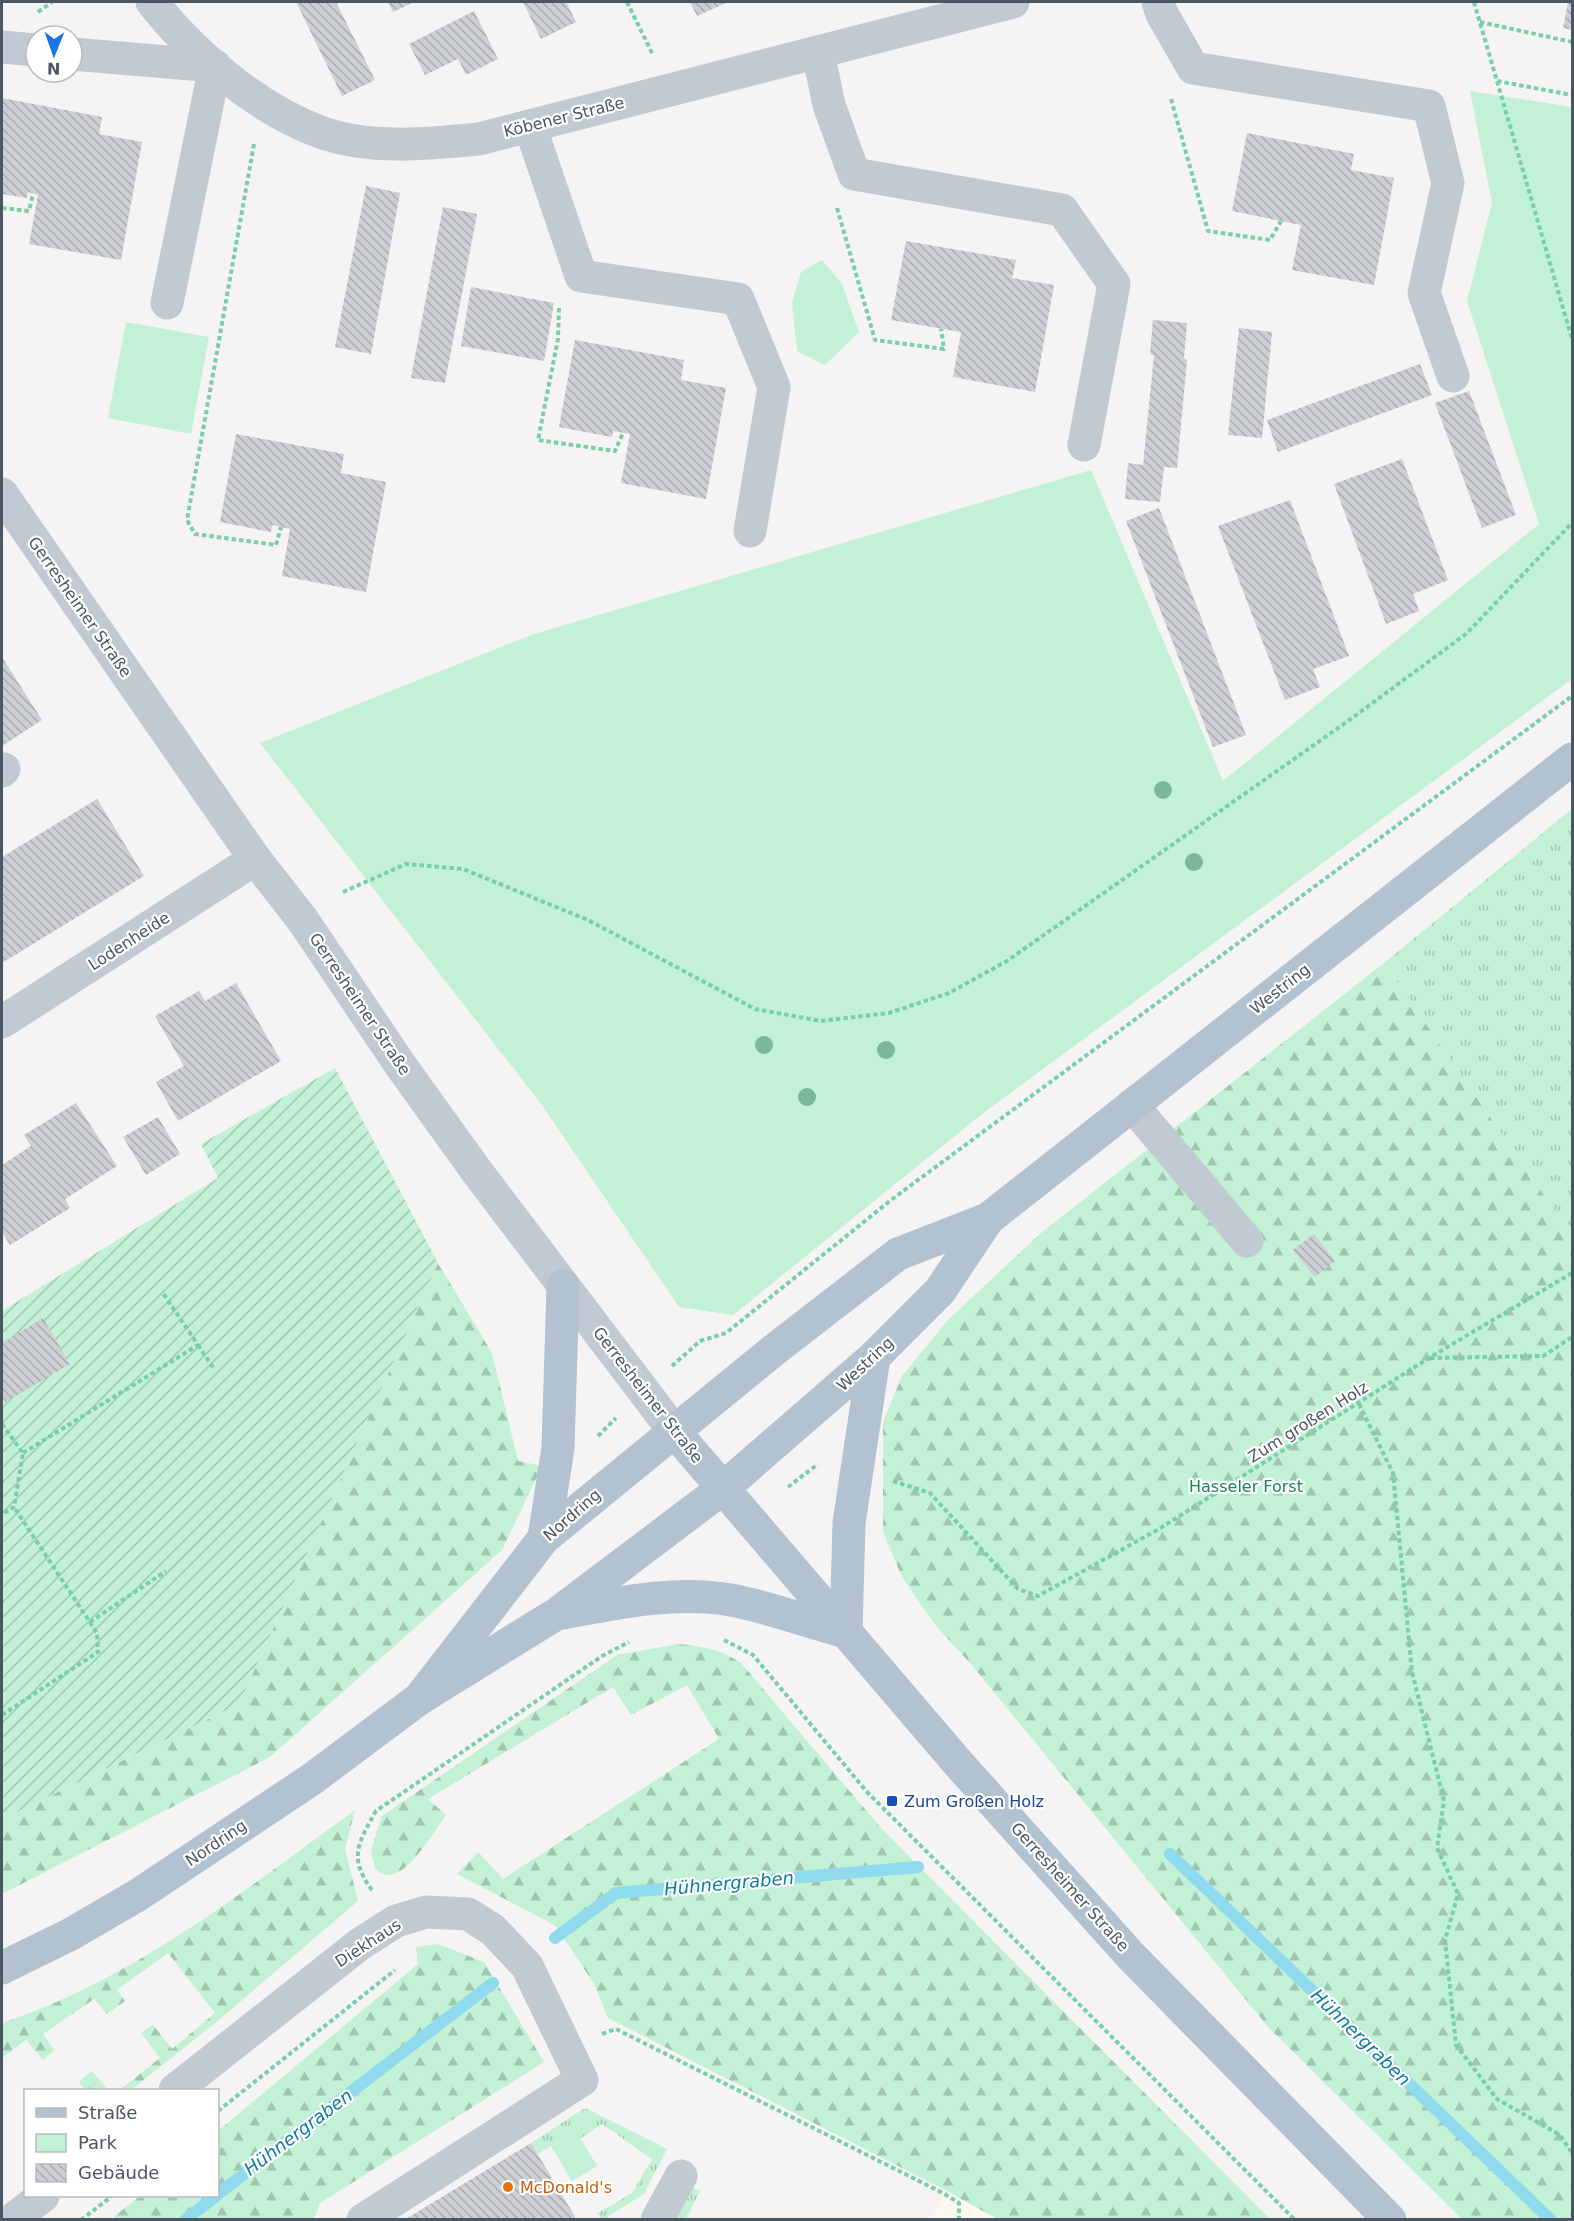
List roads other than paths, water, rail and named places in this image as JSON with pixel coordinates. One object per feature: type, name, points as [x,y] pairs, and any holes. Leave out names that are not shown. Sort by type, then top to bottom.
[{"type":"main road","name":"Westring","points":[[674,1431],[898,1254],[988,1219],[1572,759]]},
{"type":"main road","name":"Westring","points":[[722,1490],[874,1357],[940,1291],[988,1219]]},
{"type":"main road","points":[[544,1538],[558,1448],[563,1286]]},
{"type":"main road","points":[[558,1613],[635,1600],[680,1597],[731,1600],[846,1632],[849,1522],[874,1357]]},
{"type":"main road","name":"Gerresheimer Straße","points":[[674,1431],[722,1490],[958,1763],[1130,1955],[1390,2220]]},
{"type":"main road","name":"Nordring","points":[[419,1699],[544,1538],[674,1431]]},
{"type":"main road","name":"Nordring","points":[[2,1968],[71,1934],[138,1895],[312,1779],[419,1699],[558,1613],[722,1490]]},
{"type":"street","name":"Köbener Straße","points":[[152,2],[168,22],[232,82],[278,110],[321,132],[413,145],[479,139],[1012,2]]},
{"type":"street","points":[[1158,2],[1162,14],[1192,68],[1429,106],[1448,183],[1424,292],[1453,376]]},
{"type":"street","points":[[2,47],[24,49]]},
{"type":"street","points":[[818,52],[829,105],[854,174],[1062,210],[1114,284],[1084,445]]},
{"type":"street","points":[[84,55],[215,66],[167,303]]},
{"type":"street","points":[[530,126],[581,276],[738,299],[774,387],[750,531]]},
{"type":"street","name":"Gerresheimer Straße","points":[[2,494],[255,858],[302,919],[445,1128],[674,1431]]},
{"type":"street","name":"Lodenheide","points":[[2,1022],[255,858]]},
{"type":"street","points":[[1132,1105],[1247,1241]]},
{"type":"street","name":"Diekhaus","points":[[179,2089],[360,1944],[396,1921],[426,1912],[468,1914],[493,1930],[527,1966],[582,2080],[363,2220]]},
{"type":"street","points":[[657,2220],[681,2176]]},
{"type":"street","points":[[12,2220],[42,2197]]},
{"type":"waterway","name":"Hühnergraben","points":[[1170,1854],[1551,2220]]},
{"type":"waterway","name":"Hühnergraben","points":[[555,1938],[616,1893],[918,1867]]},
{"type":"waterway","name":"Hühnergraben","points":[[219,2193],[493,1983]]},
{"type":"waterway","name":"Hühnergraben","points":[[185,2220],[215,2197]]},
{"type":"place","name":"Zum Großen Holz","points":[[892,1801]]},
{"type":"place","name":"McDonald's","points":[[508,2187]]},
{"type":"park label","name":"Hasseler Forst","points":[[1246,1486]]}]
